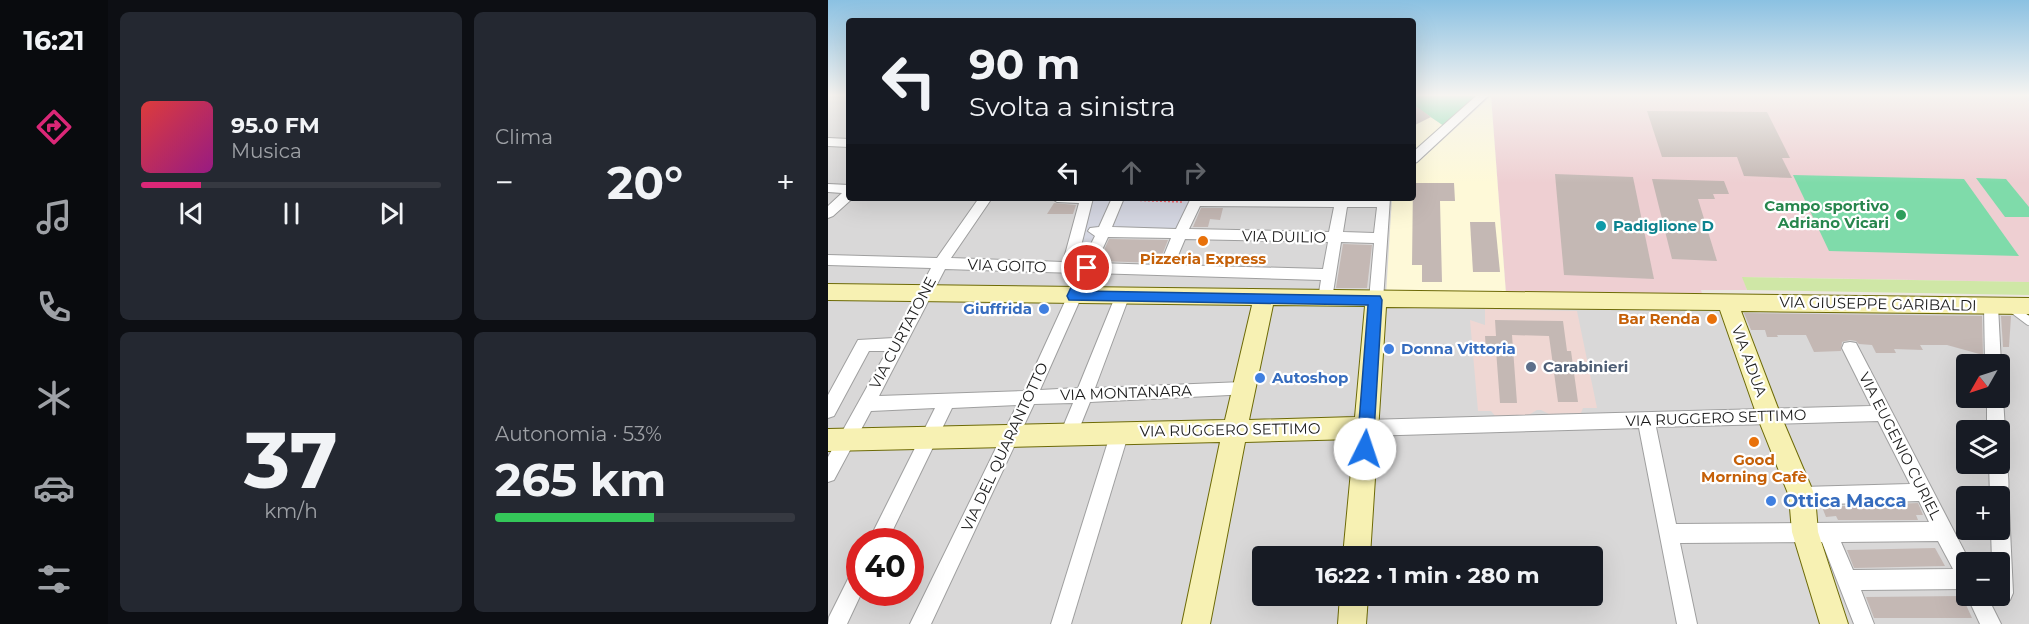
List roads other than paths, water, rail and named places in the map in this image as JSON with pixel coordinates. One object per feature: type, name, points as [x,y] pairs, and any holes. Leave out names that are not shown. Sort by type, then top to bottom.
[{"type":"main road","points":[[828,292],[1264,298],[1243,389],[1196,624]]},
{"type":"main road","name":"VIA GIUSEPPE GARIBALDI","points":[[1264,298],[2010,306]]},
{"type":"main road","points":[[1358,546],[1376,300]]},
{"type":"main road","name":"VIA ADUA","points":[[1728,303],[1769,416],[1816,532],[1834,624]]},
{"type":"main road","name":"VIA RUGGERO SETTIMO","points":[[837,440],[1235,429],[1366,428]]},
{"type":"main road","points":[[1352,624],[1353,606]]},
{"type":"street","points":[[1416,156],[1451,125]]},
{"type":"street","points":[[828,142],[846,143]]},
{"type":"street","points":[[828,188],[846,189]]},
{"type":"street","points":[[828,213],[846,197]]},
{"type":"street","name":"VIA CURTATONE","points":[[828,474],[837,440],[865,404],[899,344],[923,293],[940,264],[984,201]]},
{"type":"street","points":[[1068,268],[1084,201]]},
{"type":"street","name":"VIA DEL QUARANTOTTO","points":[[920,624],[1012,435],[1117,201]]},
{"type":"street","points":[[1165,270],[1191,208],[1198,201],[1384,204],[1376,300]]},
{"type":"street","points":[[1325,299],[1338,205]]},
{"type":"street","name":"VIA DUILIO","points":[[1078,231],[1181,236],[1382,238]]},
{"type":"street","name":"VIA GOITO","points":[[828,260],[1329,275]]},
{"type":"street","points":[[1069,434],[1122,297]]},
{"type":"street","points":[[1996,354],[2010,306]]},
{"type":"street","points":[[828,411],[864,345],[899,344]]},
{"type":"street","name":"VIA EUGENIO CURIEL","points":[[1850,348],[1956,556]]},
{"type":"street","name":"VIA MONTANARA","points":[[865,404],[1243,389]]},
{"type":"street","points":[[884,528],[947,401]]},
{"type":"street","name":"VIA RUGGERO SETTIMO","points":[[1366,428],[1884,414]]},
{"type":"street","points":[[1646,420],[1687,624]]},
{"type":"street","points":[[1061,624],[1120,432]]},
{"type":"street","points":[[1802,496],[1924,492]]},
{"type":"street","points":[[1669,534],[1944,531]]},
{"type":"street","points":[[1816,532],[1847,580],[1864,624]]},
{"type":"street","points":[[1847,580],[1956,577]]},
{"type":"street","points":[[836,624],[846,604]]},
{"type":"street","points":[[1982,606],[1991,624]]},
{"type":"lane","points":[[2010,306],[2029,321]]},
{"type":"place","name":"Campo sportivo Adriano Vicari","points":[[1901,215]]},
{"type":"place","name":"Padiglione D","points":[[1601,226]]},
{"type":"place","name":"Pizzeria Express","points":[[1203,241]]},
{"type":"place","name":"Giuffrida","points":[[1044,309]]},
{"type":"place","name":"Bar Renda","points":[[1712,319]]},
{"type":"place","name":"Donna Vittoria","points":[[1389,349]]},
{"type":"place","name":"Carabinieri","points":[[1531,367]]},
{"type":"place","name":"Autoshop","points":[[1260,378]]},
{"type":"place","name":"Good Morning Cafè","points":[[1754,442]]},
{"type":"place","name":"Ottica Macca","points":[[1771,501]]}]
